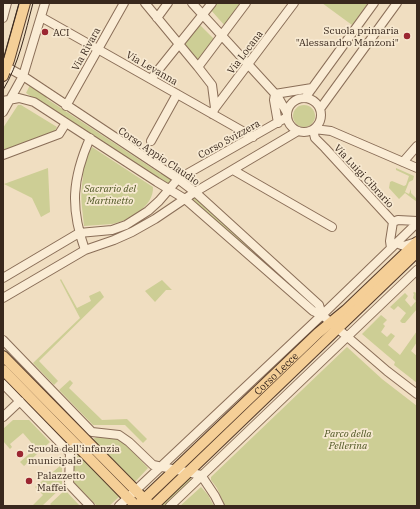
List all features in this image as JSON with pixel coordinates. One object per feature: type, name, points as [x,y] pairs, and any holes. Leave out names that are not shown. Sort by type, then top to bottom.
[{"type":"main road","points":[[4,69],[25,3]]},
{"type":"main road","name":"Corso Lecce","points":[[144,505],[188,472],[417,242]]},
{"type":"main road","name":"Corso Lecce","points":[[144,505],[174,470],[417,252]]},
{"type":"main road","points":[[3,356],[81,442],[144,505]]},
{"type":"main road","points":[[3,370],[81,442]]},
{"type":"street","points":[[3,18],[7,3]]},
{"type":"street","points":[[3,112],[7,100],[23,76],[45,3]]},
{"type":"street","name":"Via Rivara","points":[[66,106],[124,3]]},
{"type":"street","points":[[145,3],[212,85],[214,111]]},
{"type":"street","points":[[157,18],[168,3]]},
{"type":"street","points":[[192,3],[277,95],[287,115],[290,126],[305,133],[314,130],[329,130],[417,168]]},
{"type":"street","points":[[151,79],[212,3]]},
{"type":"street","points":[[198,67],[246,3]]},
{"type":"street","name":"Via Locana","points":[[214,111],[294,3]]},
{"type":"street","points":[[287,115],[291,104],[304,98],[374,3]]},
{"type":"street","points":[[320,109],[393,4]]},
{"type":"street","name":"Via Levanna","points":[[41,17],[177,94],[214,111],[253,137]]},
{"type":"street","name":"Corso Appio Claudio","points":[[4,69],[23,76],[178,179],[195,192],[319,305],[322,314]]},
{"type":"street","points":[[278,123],[274,100],[277,95],[312,88]]},
{"type":"street","points":[[151,141],[177,94]]},
{"type":"street","points":[[277,95],[295,101]]},
{"type":"street","name":"Corso Appio Claudio","points":[[7,100],[19,98],[29,100],[185,199],[313,311],[322,314],[387,371],[417,394]]},
{"type":"street","points":[[304,98],[314,101],[320,109],[321,118],[318,126],[314,130]]},
{"type":"street","name":"Corso Svizzera","points":[[3,278],[79,233],[112,230],[126,225],[148,211],[178,179],[278,123],[287,115]]},
{"type":"street","points":[[321,118],[329,130]]},
{"type":"street","points":[[3,155],[58,134],[66,123]]},
{"type":"street","name":"Via Luigi Cibrario","points":[[314,130],[314,135],[321,145],[393,222]]},
{"type":"street","name":"Via Luigi Cibrario","points":[[321,145],[322,136],[329,130]]},
{"type":"street","points":[[3,298],[85,250],[132,232],[155,219],[195,192],[298,131]]},
{"type":"street","points":[[85,250],[79,233],[74,198],[80,165],[90,138]]},
{"type":"street","points":[[403,162],[417,146]]},
{"type":"street","points":[[233,170],[332,227]]},
{"type":"street","name":"Via Luigi Cibrario","points":[[393,222],[398,220],[417,222]]},
{"type":"street","name":"Via Luigi Cibrario","points":[[393,222],[390,241],[394,246]]},
{"type":"street","name":"Corso Lecce","points":[[119,506],[158,467],[394,246],[417,222]]},
{"type":"street","name":"Corso Lecce","points":[[394,246],[404,246],[417,242]]},
{"type":"street","points":[[170,506],[417,270]]},
{"type":"street","points":[[3,340],[81,442]]},
{"type":"street","points":[[3,384],[20,401],[81,442],[120,435],[153,466],[201,475],[220,506]]},
{"type":"street","points":[[3,417],[20,401]]},
{"type":"street","points":[[81,442],[68,484],[90,506]]},
{"type":"green space","points":[[214,3],[244,3],[226,27],[210,9]]},
{"type":"green space","points":[[322,3],[368,3],[352,25]]},
{"type":"green space","points":[[199,24],[215,40],[199,62],[184,44]]},
{"type":"green space","points":[[30,85],[46,96],[47,99],[161,174],[164,173],[171,178],[171,183],[164,184],[26,93]]},
{"type":"green space","points":[[18,105],[21,105],[57,127],[55,131],[3,152],[3,128]]},
{"type":"green space","points":[[304,105],[312,108],[315,116],[312,124],[304,127],[296,124],[293,116],[296,108]]},
{"type":"green space","name":"Sacrario del Martinetto","points":[[92,147],[153,187],[152,194],[145,206],[139,212],[126,220],[112,224],[84,226],[81,201],[82,173],[88,154]]},
{"type":"green space","points":[[48,168],[50,212],[41,217],[32,198],[4,184]]},
{"type":"green space","points":[[396,168],[414,176],[413,180],[409,182],[405,192],[409,194],[411,189],[411,193],[417,199],[417,202],[405,193],[399,199],[389,188],[390,182],[392,181],[404,186],[406,185],[409,176],[396,170]]},
{"type":"green space","points":[[194,196],[320,310],[319,311],[289,285],[283,283],[191,200]]},
{"type":"green space","points":[[61,279],[77,308],[91,301],[89,296],[100,291],[104,297],[39,361],[58,381],[54,385],[33,363],[80,318],[60,280]]},
{"type":"green space","points":[[162,280],[172,290],[166,290],[155,302],[145,291]]},
{"type":"green space","points":[[414,292],[417,293],[417,309],[405,323],[402,323],[400,321],[406,313],[398,306],[394,310],[390,307],[405,293],[408,296],[405,300],[411,307],[416,301],[413,298]]},
{"type":"green space","points":[[381,315],[387,320],[383,324],[385,326],[381,332],[387,337],[391,333],[395,336],[388,345],[400,355],[417,331],[417,342],[411,351],[417,356],[417,383],[394,365],[395,362],[362,334]]},
{"type":"green space","name":"Parco della Pellerina","points":[[347,347],[382,379],[417,406],[417,506],[225,506],[217,488],[211,480],[211,477]]},
{"type":"green space","points":[[70,380],[73,383],[69,388],[102,420],[127,419],[147,439],[143,443],[125,425],[93,425],[59,390]]},
{"type":"green space","points":[[13,420],[29,420],[50,442],[24,466],[20,462],[36,448],[23,433],[10,444],[12,447],[10,449],[3,441],[3,429]]},
{"type":"green space","points":[[97,437],[120,438],[148,468],[134,483],[94,442],[93,439]]},
{"type":"green space","points":[[80,455],[119,495],[119,497],[109,506],[97,506],[73,482],[74,459]]},
{"type":"green space","points":[[60,466],[62,466],[62,487],[42,506],[32,506],[43,495],[35,487]]},
{"type":"green space","points":[[189,478],[191,478],[191,481],[164,506],[159,506]]},
{"type":"green space","points":[[201,487],[208,495],[214,506],[180,506]]},
{"type":"green space","points":[[65,490],[80,506],[52,506],[50,504]]},
{"type":"tram line","points":[[3,60],[19,3]]},
{"type":"tram line","points":[[3,90],[9,80],[17,59],[33,3]]},
{"type":"place","name":"ACI","points":[[45,32]]},
{"type":"place","name":"Scuola primaria \"Alessandro Manzoni\"","points":[[407,36]]},
{"type":"place","name":"Scuola dell'infanzia municipale","points":[[20,454]]},
{"type":"place","name":"Palazzetto Maffei","points":[[29,481]]}]
